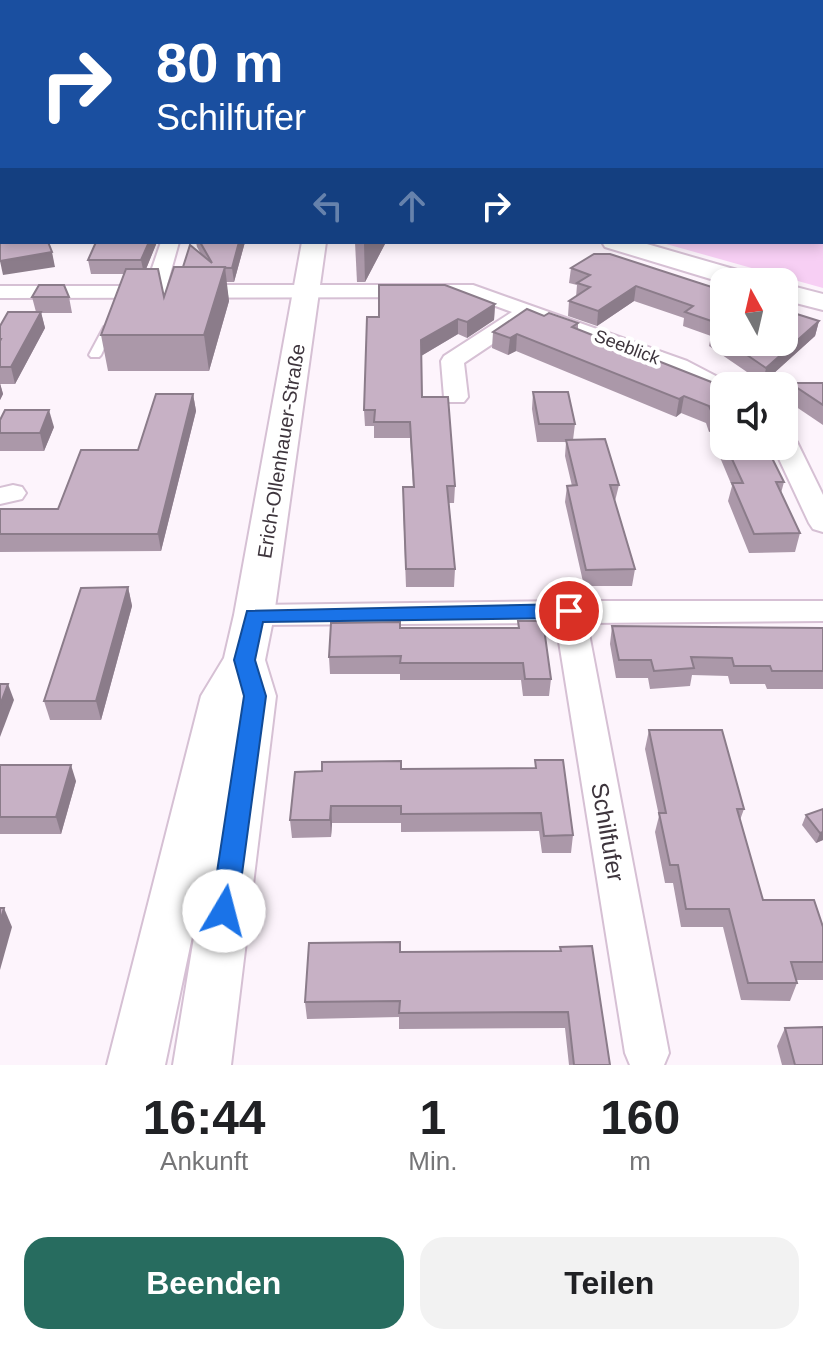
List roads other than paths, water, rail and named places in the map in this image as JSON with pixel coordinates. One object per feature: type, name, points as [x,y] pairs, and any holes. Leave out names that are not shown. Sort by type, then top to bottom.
[{"type":"street","points":[[155,290],[169,244]]},
{"type":"street","name":"Erich-Ollenhauer-Straße","points":[[202,1065],[255,696],[249,638],[314,244]]},
{"type":"street","points":[[621,244],[710,270]]},
{"type":"street","name":"Seeblick","points":[[2,296],[124,297],[155,290],[473,291],[679,366],[710,380]]},
{"type":"street","points":[[798,296],[823,302]]},
{"type":"street","points":[[456,397],[452,361],[529,310]]},
{"type":"street","points":[[793,460],[823,523]]},
{"type":"street","points":[[249,638],[569,611],[823,611]]},
{"type":"street","name":"Schilfufer","points":[[569,611],[647,1053]]},
{"type":"street","name":"Erich-Ollenhauer-Straße","points":[[136,1065],[222,696],[249,638]]},
{"type":"lane","points":[[95,355],[114,316]]}]
